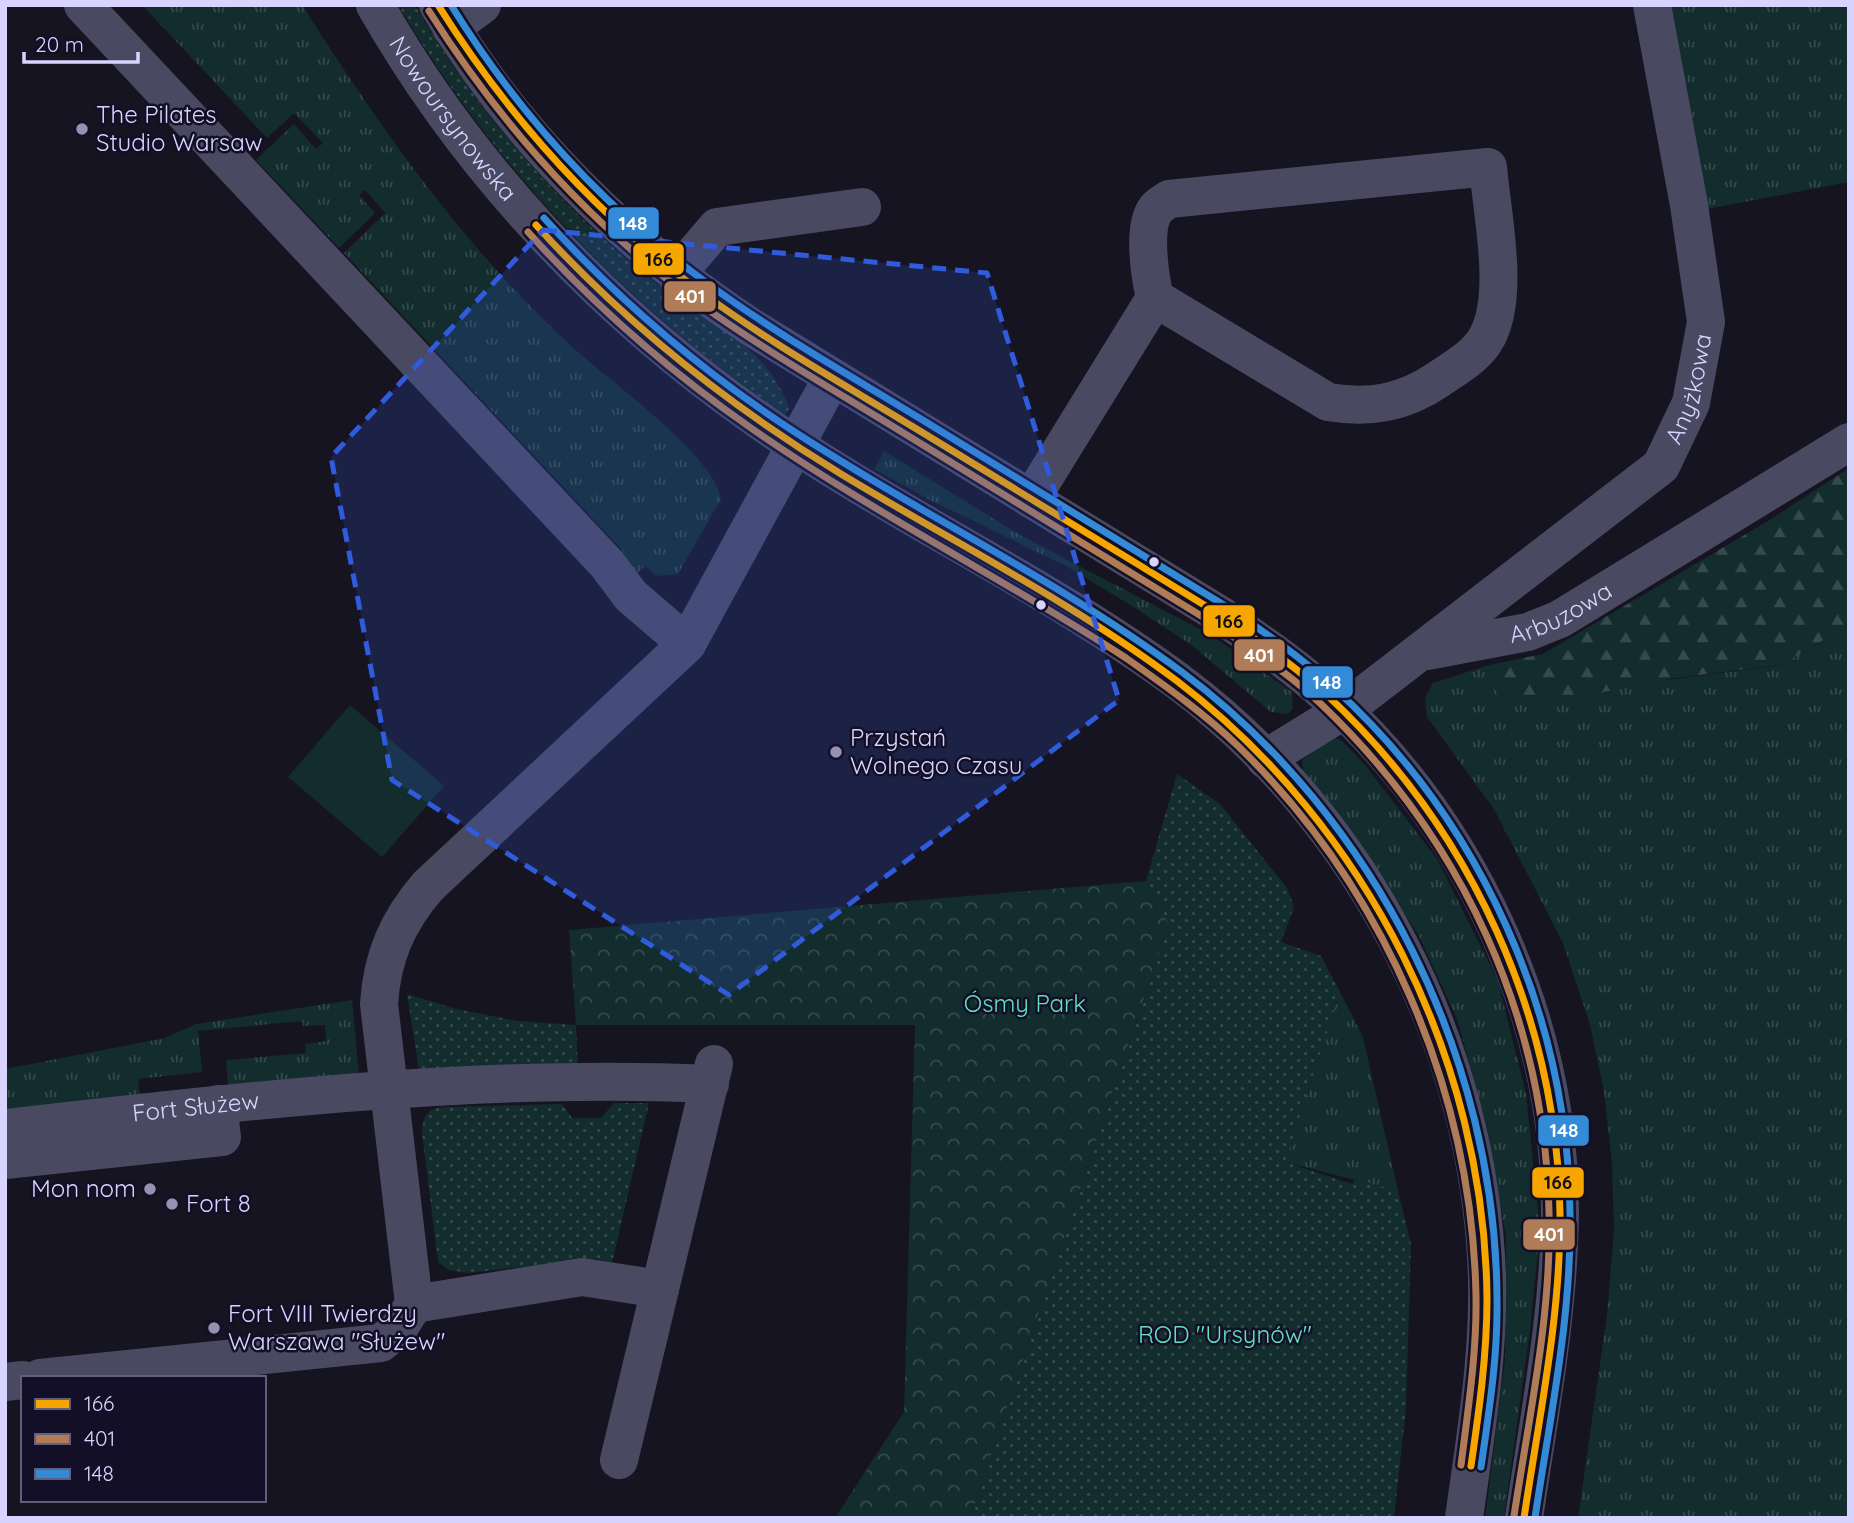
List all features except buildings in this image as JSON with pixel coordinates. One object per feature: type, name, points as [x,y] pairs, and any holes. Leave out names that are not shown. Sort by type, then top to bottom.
[{"type":"street","points":[[83,5],[607,564],[631,596],[687,644]]},
{"type":"street","name":"Nowoursynowska","points":[[375,5],[421,80],[462,137],[545,235],[592,284],[663,347],[723,395],[796,445],[1036,590],[1178,682],[1223,718],[1265,759],[1335,841],[1375,901],[1433,1017],[1455,1081],[1471,1145],[1482,1216],[1487,1278],[1482,1393],[1464,1518]]},
{"type":"street","points":[[444,17],[482,5]]},
{"type":"street","name":"Anyżkowa","points":[[1418,653],[1661,466],[1691,403],[1706,322],[1689,205],[1652,5]]},
{"type":"street","name":"Nowoursynowska","points":[[444,17],[506,105],[545,151],[628,235],[676,275],[740,320],[832,378],[1222,616],[1305,675],[1343,710],[1421,799],[1476,886],[1517,978],[1545,1075],[1558,1166],[1559,1244],[1550,1341],[1524,1518]]},
{"type":"street","points":[[1031,499],[1155,298],[1149,255],[1150,220],[1156,209],[1169,199],[1488,167],[1497,259],[1497,308],[1487,338],[1464,362],[1432,384],[1392,404],[1357,407],[1328,402],[1155,298]]},
{"type":"street","points":[[676,275],[717,227],[862,207]]},
{"type":"street","points":[[59,1376],[381,1343],[399,1328],[414,1304],[379,1004],[380,984],[389,947],[410,908],[428,886],[687,644],[832,378]]},
{"type":"street","name":"Arbuzowa","points":[[1265,759],[1343,710],[1418,653],[1528,632],[1560,619],[1849,442]]},
{"type":"street","name":"Fort Służew","points":[[5,1128],[218,1104],[388,1090],[654,1081],[712,1074],[660,1289]]},
{"type":"street","points":[[5,1160],[222,1137],[218,1104]]},
{"type":"street","points":[[414,1304],[582,1277],[660,1289],[619,1460]]},
{"type":"highlighted area","points":[[543,230],[987,273],[1119,700],[729,995],[392,780],[331,457]]},
{"type":"green space","points":[[142,5],[302,5],[364,99],[463,232],[538,314],[683,443],[715,482],[721,499],[678,574],[656,576],[646,566],[636,574],[619,555],[623,551],[344,253],[385,213],[365,190],[359,195],[375,213],[339,248],[256,160],[294,124],[316,149],[323,143],[294,113],[267,138]]},
{"type":"green space","points":[[398,5],[415,5],[455,68],[500,129],[576,213],[648,277],[754,354],[777,383],[787,402],[789,409],[785,415],[727,373],[672,328],[619,281],[569,231],[477,123]]},
{"type":"green space","points":[[1670,5],[1849,5],[1849,182],[1707,209]]},
{"type":"green space","points":[[884,451],[1020,535],[1211,635],[1292,692],[1293,708],[1288,714],[1271,712],[1190,644],[1135,608],[1066,566],[930,500],[874,469]]},
{"type":"green space","points":[[1849,468],[1849,625],[1781,665],[1675,678],[1588,695],[1499,702],[1489,665],[1543,654],[1768,521]]},
{"type":"green space","points":[[1849,625],[1849,1518],[1578,1518],[1607,1315],[1614,1231],[1612,1164],[1604,1092],[1590,1024],[1563,943],[1494,809],[1427,717],[1425,698],[1433,683],[1489,665],[1499,702],[1781,665]]},
{"type":"green space","points":[[350,705],[444,786],[382,857],[288,777]]},
{"type":"green space","points":[[1332,737],[1341,740],[1365,765],[1437,859],[1498,981],[1526,1094],[1540,1230],[1530,1330],[1504,1518],[1485,1518],[1505,1360],[1506,1236],[1487,1127],[1457,1019],[1419,936],[1349,827],[1303,772],[1302,760]]},
{"type":"green space","name":"ROD \"Ursynów\"","points":[[1177,774],[1220,804],[1287,888],[1294,907],[1281,942],[1321,956],[1340,992],[1285,1162],[1352,1184],[1355,1179],[1398,1191],[1411,1244],[1406,1408],[1394,1518],[970,1518],[1169,924],[1146,881]]},
{"type":"green space","name":"Ósmy Park","points":[[1146,881],[1169,924],[970,1518],[835,1518],[904,1412],[915,1025],[576,1025],[569,930]]},
{"type":"green space","points":[[1340,992],[1363,1037],[1398,1191],[1285,1162]]},
{"type":"green space","points":[[407,994],[456,1009],[518,1021],[576,1025],[578,1069],[419,1069]]},
{"type":"green space","points":[[352,1000],[359,1074],[228,1086],[226,1060],[306,1053],[305,1044],[326,1041],[325,1025],[303,1026],[302,1021],[198,1031],[202,1072],[138,1079],[140,1101],[5,1116],[5,1069],[165,1038],[196,1024]]},
{"type":"green space","points":[[614,1103],[649,1103],[612,1263],[595,1259],[468,1273],[449,1270],[438,1262],[422,1133],[423,1122],[430,1111],[445,1107],[562,1104],[572,1118],[601,1118]]},
{"type":"transit line","name":"166","points":[[438,5],[465,47],[525,126],[592,198],[665,264],[730,313],[782,347],[1222,616],[1263,644],[1328,696],[1379,749],[1424,806],[1463,867],[1496,931],[1523,998],[1543,1068],[1555,1140],[1560,1213],[1557,1289],[1524,1518]]},
{"type":"transit line","name":"148","points":[[451,5],[477,46],[535,122],[601,193],[672,257],[788,338],[1227,607],[1268,635],[1333,687],[1385,740],[1432,797],[1472,859],[1506,925],[1533,994],[1553,1066],[1565,1139],[1570,1251],[1564,1328],[1535,1518]]},
{"type":"transit line","name":"401","points":[[429,11],[486,94],[550,171],[621,241],[660,273],[725,322],[777,356],[1216,625],[1270,663],[1322,705],[1372,757],[1416,813],[1454,873],[1486,936],[1512,1001],[1532,1069],[1544,1140],[1549,1212],[1547,1288],[1514,1516]]},
{"type":"transit line","name":"148","points":[[544,218],[634,308],[731,388],[848,466],[1089,609],[1182,672],[1251,730],[1313,797],[1366,870],[1412,949],[1448,1033],[1474,1120],[1491,1209],[1497,1299],[1494,1363],[1481,1467]]},
{"type":"transit line","name":"166","points":[[536,225],[605,296],[718,391],[799,448],[1054,599],[1137,652],[1177,681],[1245,739],[1305,805],[1358,877],[1402,955],[1438,1037],[1464,1122],[1481,1210],[1487,1299],[1480,1404],[1471,1466]]},
{"type":"transit line","name":"401","points":[[528,232],[606,312],[691,384],[751,428],[890,517],[1126,658],[1198,711],[1238,746],[1290,802],[1337,863],[1377,929],[1411,998],[1438,1070],[1458,1144],[1471,1219],[1476,1296],[1474,1359],[1461,1465]]},
{"type":"place","name":"The Pilates Studio Warsaw","points":[[82,129]]},
{"type":"place","name":"Przystań Wolnego Czasu","points":[[836,752]]},
{"type":"place","name":"Mon nom","points":[[150,1189]]},
{"type":"place","name":"Fort 8","points":[[172,1204]]},
{"type":"place","name":"Fort VIII Twierdzy Warszawa \"Służew\"","points":[[214,1328]]}]
